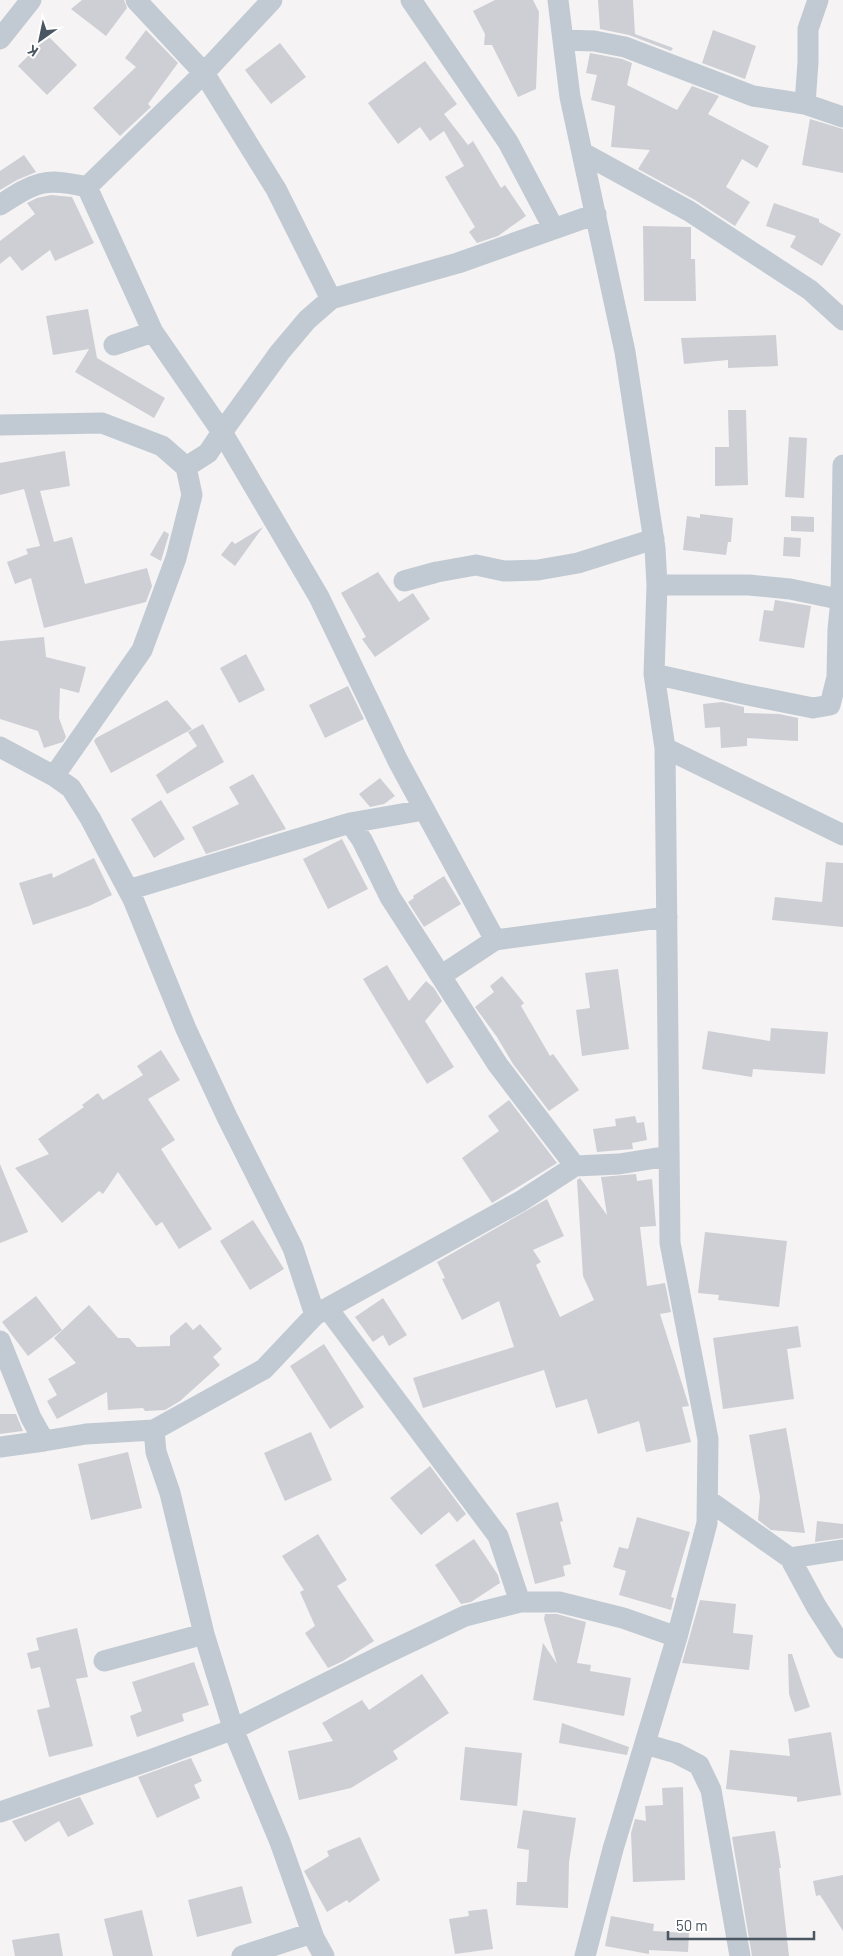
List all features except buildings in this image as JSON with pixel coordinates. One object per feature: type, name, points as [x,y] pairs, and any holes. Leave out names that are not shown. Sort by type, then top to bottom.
[{"type":"street","points":[[0,38],[31,0]]},
{"type":"street","points":[[136,0],[204,73],[276,188],[331,299]]},
{"type":"street","points":[[87,187],[204,73],[272,0]]},
{"type":"street","points":[[410,0],[508,142],[554,229]]},
{"type":"street","points":[[558,0],[570,97],[625,352],[654,539],[657,585],[654,674],[665,748],[670,1242],[708,1439],[708,1523],[677,1637],[613,1849],[586,1956]]},
{"type":"street","points":[[804,104],[808,62],[808,29],[818,0]]},
{"type":"street","points":[[563,40],[594,40],[624,47],[752,96],[804,104],[843,117]]},
{"type":"street","points":[[582,153],[689,211],[810,290],[843,320]]},
{"type":"street","points":[[0,205],[21,191],[41,183],[63,181],[87,187]]},
{"type":"street","points":[[87,187],[154,332],[222,432],[319,597],[398,761],[495,940]]},
{"type":"street","points":[[186,467],[208,453],[280,352],[308,320],[331,299],[458,263],[596,214]]},
{"type":"street","points":[[114,345],[154,332]]},
{"type":"street","points":[[0,425],[102,423],[162,446],[186,467],[192,495],[176,558],[142,650],[54,776]]},
{"type":"street","points":[[654,674],[813,708],[830,705],[837,678],[838,629],[842,600],[843,465]]},
{"type":"street","points":[[404,582],[437,572],[476,565],[504,571],[538,570],[578,563],[654,539]]},
{"type":"street","points":[[657,585],[749,585],[790,589],[842,600]]},
{"type":"street","points":[[0,747],[54,776],[71,788],[90,818],[128,890],[186,1029],[227,1117],[293,1248],[321,1312],[498,1536],[520,1602]]},
{"type":"street","points":[[665,748],[843,835]]},
{"type":"street","points":[[128,890],[350,823],[424,810]]},
{"type":"street","points":[[350,823],[362,840],[390,897],[429,959],[442,975],[498,1065],[575,1166]]},
{"type":"street","points":[[442,975],[495,940],[667,917]]},
{"type":"street","points":[[0,1447],[86,1434],[154,1430],[264,1369],[321,1312],[521,1201],[575,1166],[619,1164],[669,1156]]},
{"type":"street","points":[[0,1341],[31,1418],[44,1441]]},
{"type":"street","points":[[154,1430],[156,1452],[170,1493],[204,1634],[234,1729],[280,1842],[312,1933],[324,1956]]},
{"type":"street","points":[[708,1500],[790,1558],[816,1606],[843,1648]]},
{"type":"street","points":[[790,1558],[843,1550]]},
{"type":"street","points":[[0,1812],[154,1759],[234,1729],[465,1616],[520,1602],[559,1602],[623,1618],[677,1637]]},
{"type":"street","points":[[104,1661],[204,1634]]},
{"type":"street","points":[[645,1744],[676,1753],[699,1765],[711,1790],[740,1956]]},
{"type":"street","points":[[242,1956],[312,1933]]}]
